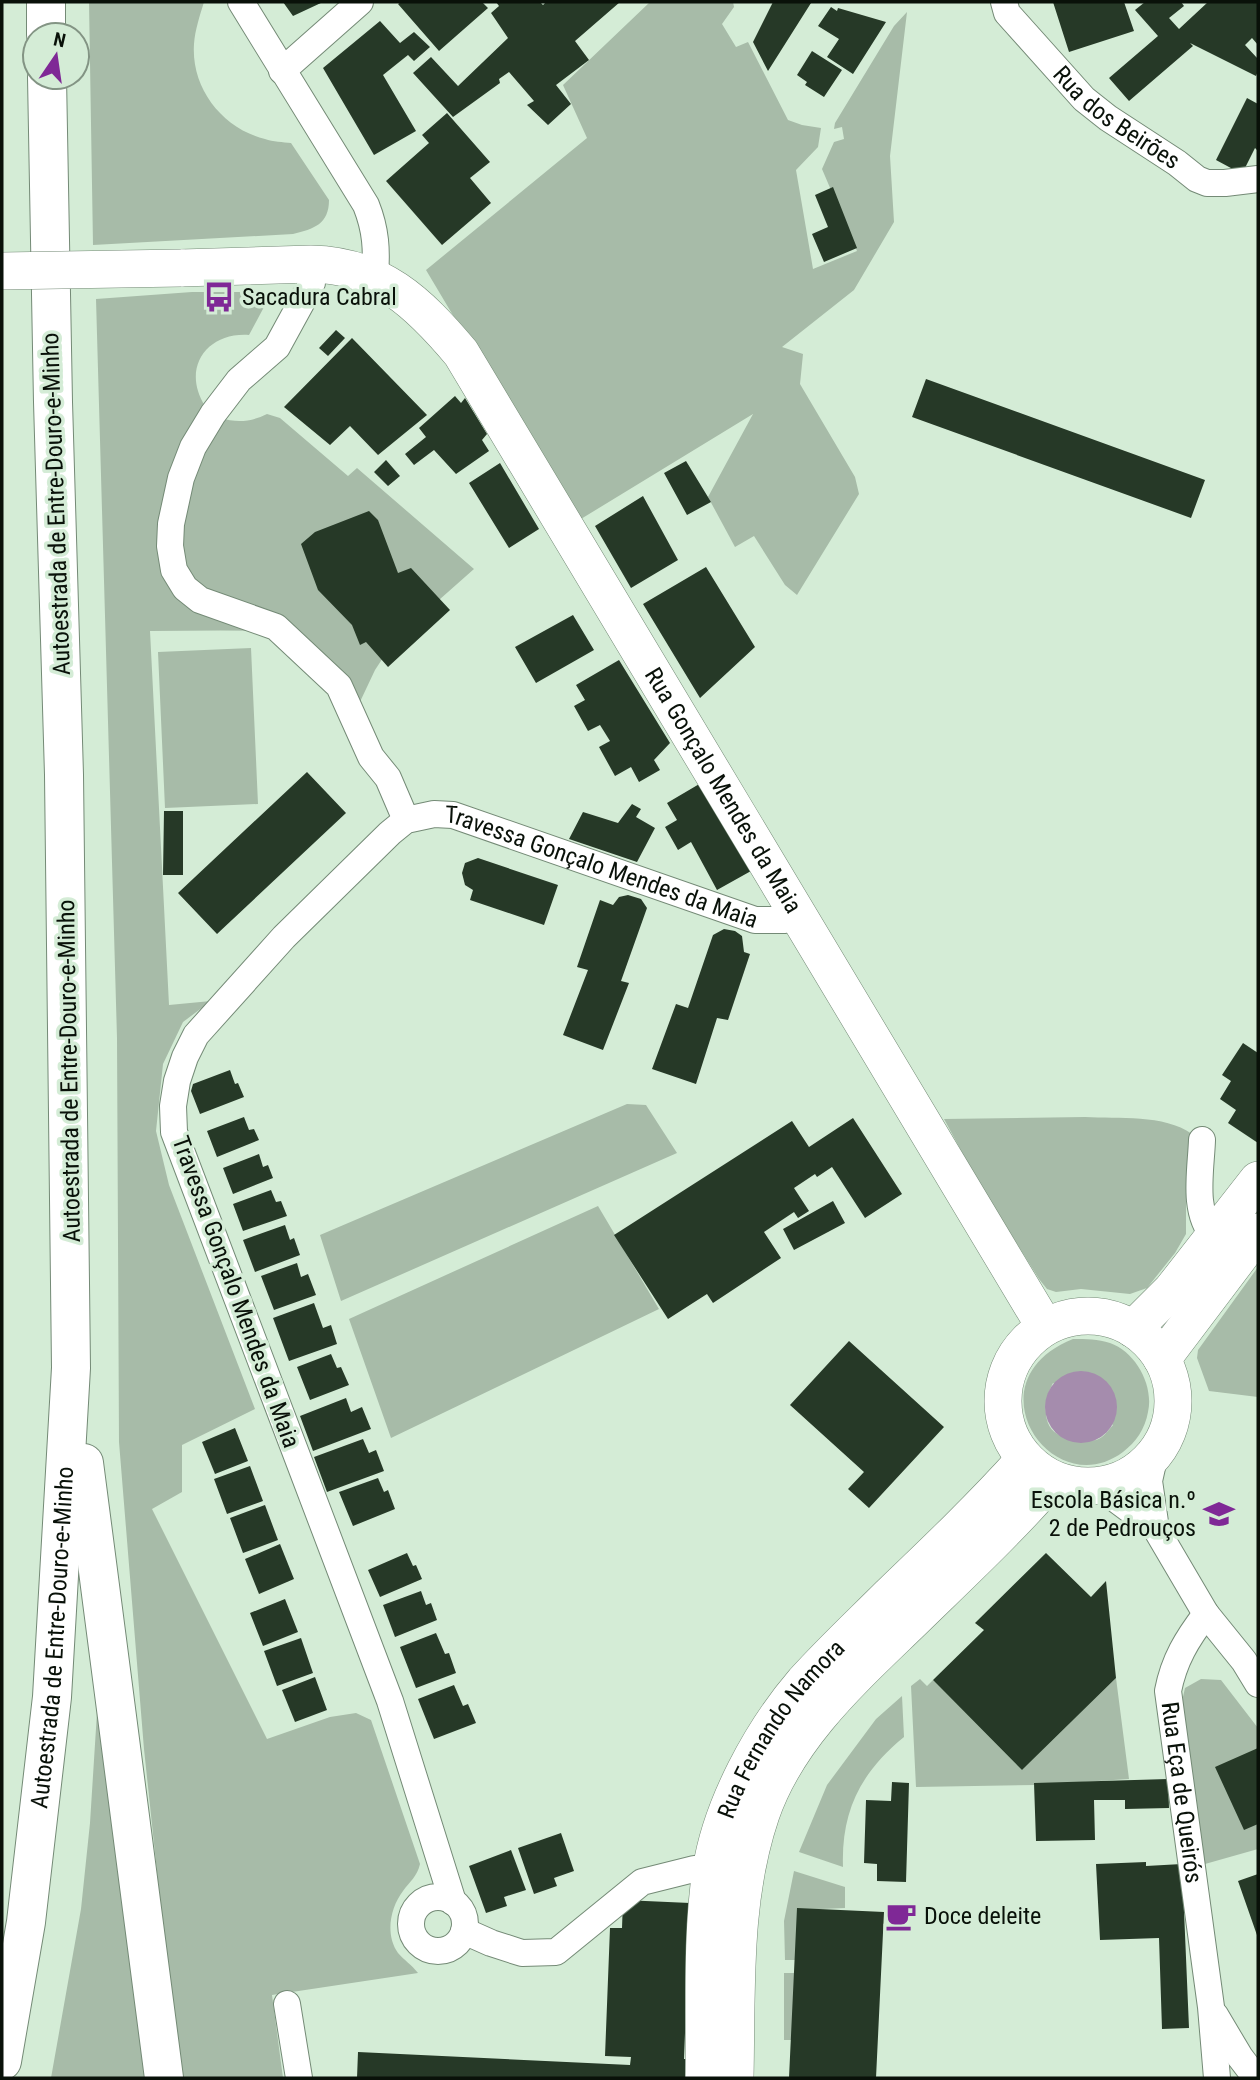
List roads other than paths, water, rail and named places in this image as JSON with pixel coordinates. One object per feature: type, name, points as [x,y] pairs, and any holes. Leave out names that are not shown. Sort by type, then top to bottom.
[{"type":"highway","points":[[46,2],[46,21]]},
{"type":"highway","name":"Autoestrada de Entre-Douro-e-Minho","points":[[2,2061],[26,1922],[52,1697],[71,1368],[64,775],[47,91]]},
{"type":"highway","points":[[71,1368],[164,2078]]},
{"type":"main road","name":"Rua Gonçalo Mendes da Maia","points":[[2,271],[331,264],[375,277],[409,299],[435,323],[461,354],[1045,1327]]},
{"type":"main road","points":[[1133,1329],[1172,1290],[1258,1180]]},
{"type":"main road","points":[[1162,1359],[1258,1232]]},
{"type":"main road","points":[[1089,1316],[1112,1320],[1133,1329],[1149,1342],[1162,1359],[1173,1395],[1172,1416],[1166,1436],[1155,1454],[1139,1469],[1120,1480],[1098,1486],[1074,1485],[1038,1469],[1011,1438],[1003,1414],[1003,1388],[1011,1364],[1025,1343],[1045,1327],[1066,1319],[1089,1316]]},
{"type":"main road","name":"Rua Fernando Namora","points":[[704,2078],[706,1928],[711,1870],[723,1825],[739,1783],[776,1720],[803,1684],[833,1652],[992,1496],[1038,1469]]},
{"type":"main road","name":"Rua Fernando Namora","points":[[735,2078],[739,1919],[747,1866],[761,1814],[778,1775],[828,1704],[1016,1520],[1038,1469]]},
{"type":"street","points":[[241,2],[366,205],[374,225],[377,247],[375,277]]},
{"type":"street","points":[[282,71],[360,2]]},
{"type":"street","name":"Rua dos Beirões","points":[[1004,2],[1007,13],[1063,77],[1108,118],[1201,182],[1225,183],[1258,179]]},
{"type":"street","points":[[311,264],[313,283],[277,348],[239,380],[213,414],[193,447],[181,478],[171,524],[170,546],[174,570],[185,588],[200,600],[276,627],[339,686],[371,757],[388,778],[406,820]]},
{"type":"street","name":"Travessa Gonçalo Mendes da Maia","points":[[464,1931],[463,1914],[453,1902],[390,1701],[174,1132],[177,1081],[196,1035],[284,937],[406,820],[434,814],[453,815],[755,920],[799,917]]},
{"type":"street","points":[[1202,1140],[1199,1200],[1208,1229],[1214,1236]]},
{"type":"street","points":[[1155,1454],[1149,1488],[1156,1529],[1206,1614],[1244,1661],[1258,1684]]},
{"type":"street","points":[[1098,1486],[1156,1529]]},
{"type":"street","name":"Rua Eça de Queirós","points":[[1206,1614],[1172,1669],[1168,1691],[1211,2007],[1217,2078]]},
{"type":"street","points":[[453,1902],[435,1898],[419,1905],[412,1922],[415,1938],[429,1950],[446,1950],[461,1939],[464,1931],[522,1953],[556,1952],[642,1882],[694,1869],[711,1870]]},
{"type":"street","points":[[287,2004],[299,2078]]},
{"type":"street","points":[[1211,2007],[1240,2057],[1256,2078]]},
{"type":"place","name":"Sacadura Cabral","points":[[219,297]]},
{"type":"place","name":"Escola Básica n.º 2 de Pedrouços","points":[[1219,1514]]},
{"type":"place","name":"Doce deleite","points":[[901,1916]]}]
